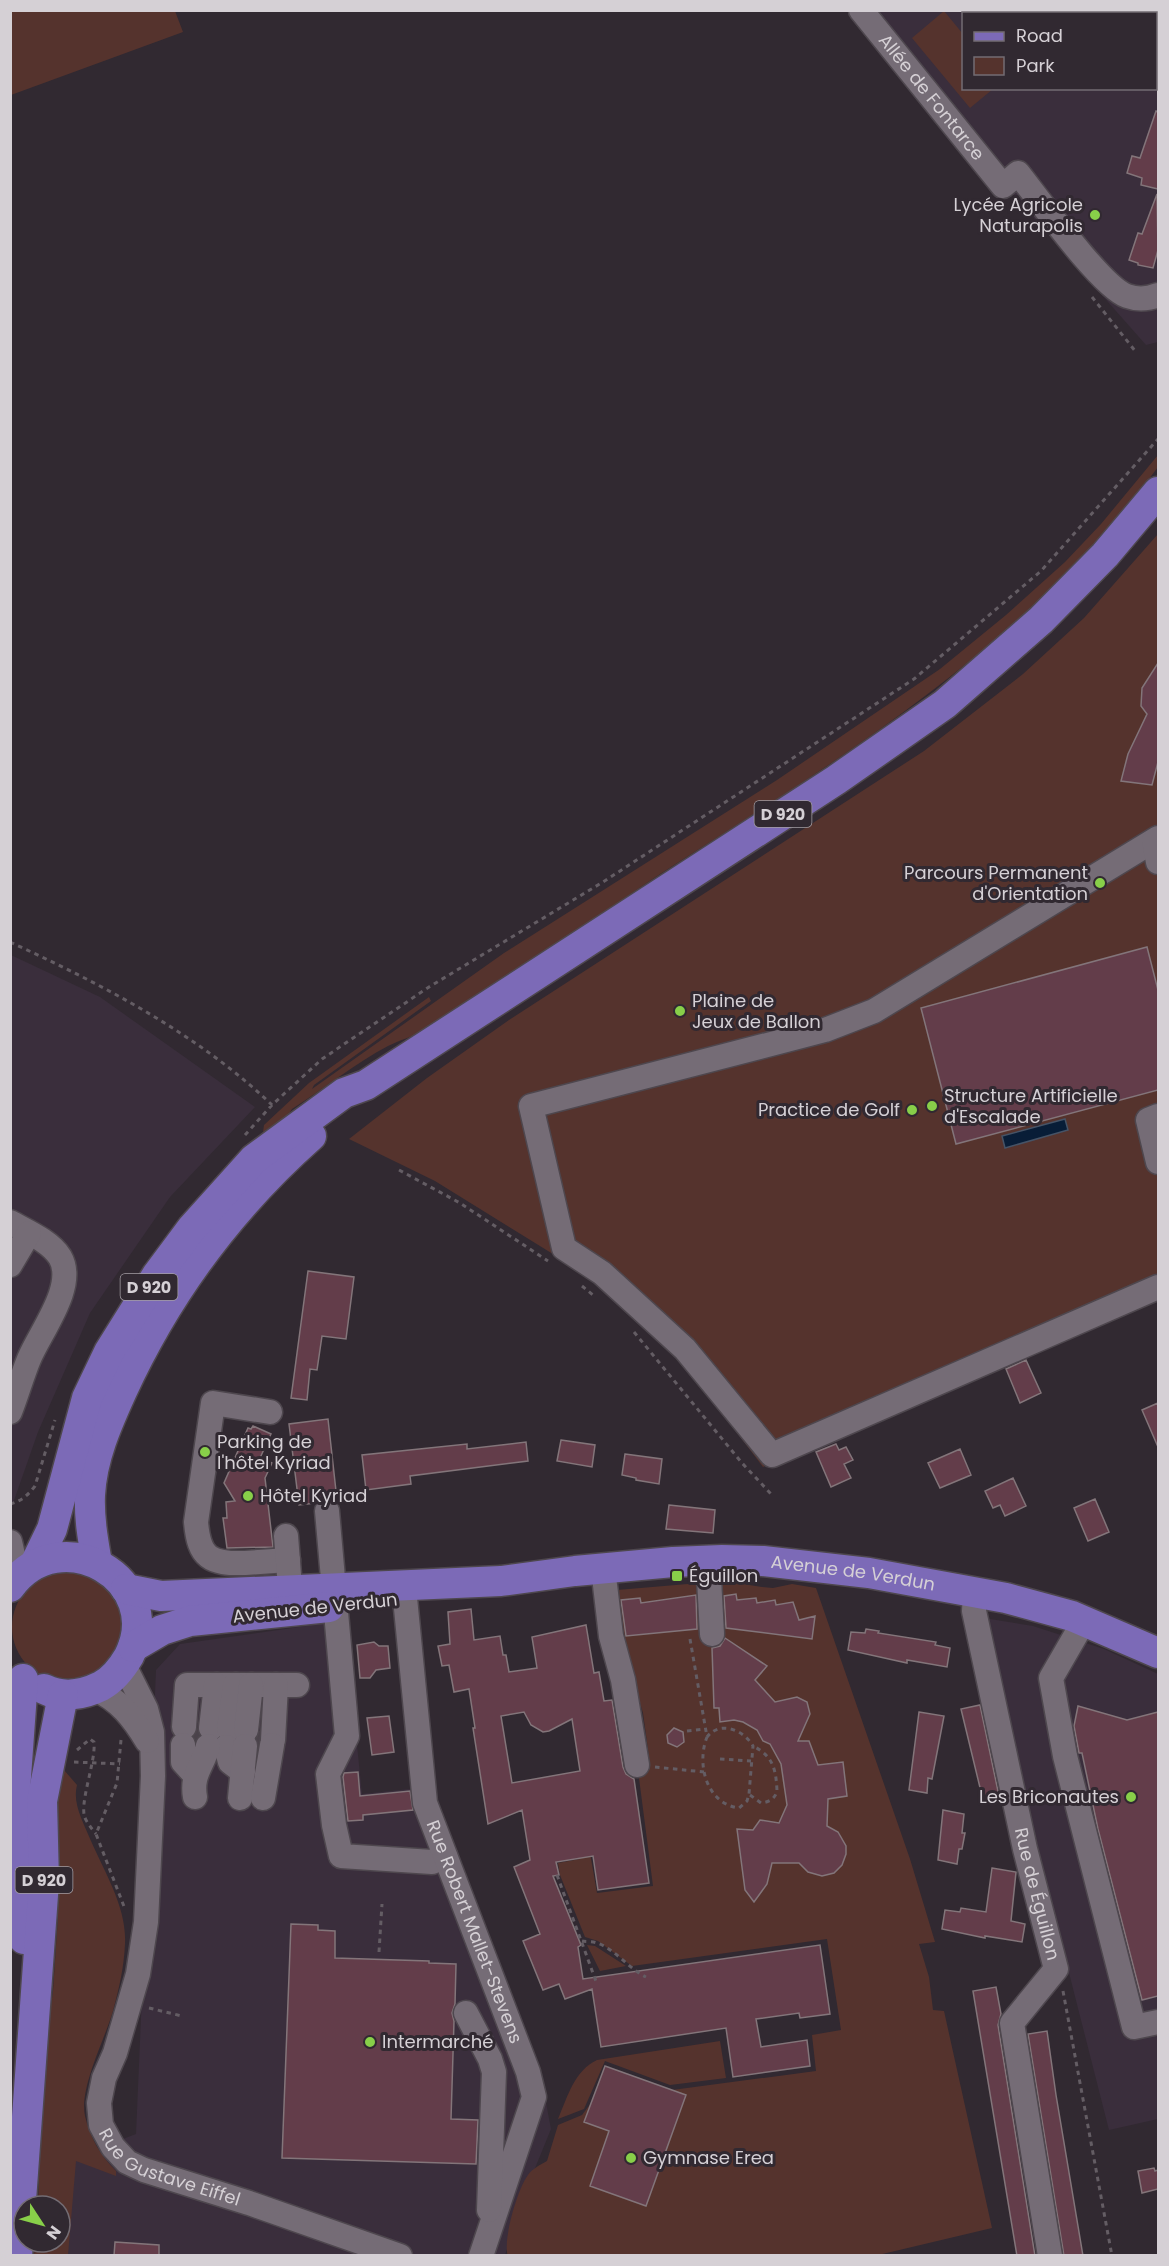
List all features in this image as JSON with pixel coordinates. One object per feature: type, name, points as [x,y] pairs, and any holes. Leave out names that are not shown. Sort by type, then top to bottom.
[{"type":"main road","name":"D 920","points":[[18,1578],[52,1529],[87,1398],[109,1352],[157,1275],[200,1219],[254,1159],[344,1093],[366,1084],[836,780],[945,704],[1041,620],[1105,555],[1158,492]]},
{"type":"main road","name":"D 920","points":[[97,1563],[90,1526],[90,1494],[96,1460],[107,1423],[151,1332],[176,1291],[230,1218],[261,1182],[351,1102],[366,1084]]},
{"type":"main road","points":[[18,1578],[55,1557],[77,1557],[97,1563],[114,1574],[126,1589],[134,1606],[136,1627],[128,1656]]},
{"type":"main road","name":"Avenue de Verdun","points":[[126,1589],[161,1596],[292,1600],[708,1560],[763,1561],[920,1580],[1043,1606],[1158,1653]]},
{"type":"main road","name":"Avenue de Verdun","points":[[334,1597],[405,1598],[467,1590],[501,1581]]},
{"type":"main road","name":"Avenue de Verdun","points":[[94,1689],[105,1683],[128,1656],[162,1630],[189,1621],[292,1600]]},
{"type":"main road","name":"D 920","points":[[17,1672],[15,1791],[31,2068]]},
{"type":"main road","points":[[17,1672],[53,1693],[79,1694],[94,1689]]},
{"type":"main road","name":"D 920","points":[[17,2256],[44,1881],[42,1801],[63,1695]]},
{"type":"street","name":"Allée de Fontarce","points":[[861,10],[1003,186],[1018,173],[1104,280],[1126,296],[1148,299],[1158,295]]},
{"type":"street","points":[[1157,847],[874,1011],[825,1030],[531,1106],[564,1248],[602,1273],[686,1348],[772,1455],[1158,1287]]},
{"type":"street","points":[[1158,1116],[1148,1120],[1158,1162]]},
{"type":"street","points":[[10,1265],[20,1228],[49,1246],[60,1257],[65,1280],[62,1293],[29,1359],[10,1412]]},
{"type":"street","points":[[270,1412],[213,1403],[196,1522],[198,1539],[206,1555],[220,1563],[288,1560]]},
{"type":"street","points":[[327,1511],[347,1736],[328,1773],[334,1825],[341,1856],[432,1862],[445,1856]]},
{"type":"street","points":[[286,1536],[292,1600]]},
{"type":"street","points":[[10,1542],[18,1578]]},
{"type":"street","points":[[701,1636],[708,1560]]},
{"type":"street","points":[[603,1569],[612,1636],[623,1680],[638,1766]]},
{"type":"street","name":"Rue de Éguillon","points":[[975,1591],[974,1611],[1025,1849],[1056,1969],[1012,2023],[1050,2256]]},
{"type":"street","name":"Rue Robert Mallet-Stevens","points":[[405,1598],[425,1803],[528,2072],[534,2097],[485,2245]]},
{"type":"street","points":[[1084,1621],[1051,1678],[1065,1756],[1134,2027],[1158,2022]]},
{"type":"street","name":"Rue Gustave Eiffel","points":[[128,1656],[152,1732],[146,1922],[138,1974],[130,2004],[115,2053],[104,2078],[99,2103],[101,2126],[113,2147],[127,2162],[144,2170],[249,2203],[400,2256]]},
{"type":"street","points":[[195,1781],[206,1757],[227,1738],[240,1685]]},
{"type":"street","points":[[240,1685],[227,1738],[243,1772],[252,1798],[227,1738],[240,1685]]},
{"type":"street","points":[[94,1689],[113,1699],[125,1709],[139,1727],[152,1751]]},
{"type":"street","points":[[466,2013],[490,2059],[494,2072],[485,2245]]},
{"type":"path","points":[[10,942],[121,997],[198,1044],[272,1105],[322,1059],[429,987],[603,882],[915,679],[1041,571],[1158,439]]},
{"type":"path","points":[[399,1170],[460,1203],[555,1266]]},
{"type":"path","points":[[578,1284],[595,1297]]},
{"type":"path","points":[[631,1329],[772,1496]]},
{"type":"path","points":[[701,1636],[706,1737],[703,1752],[704,1772],[712,1792],[727,1805],[739,1808],[747,1801],[753,1746]]},
{"type":"path","points":[[687,1731],[705,1729]]},
{"type":"path","points":[[706,1737],[716,1730],[731,1729],[745,1735],[753,1746],[762,1750],[771,1761],[776,1795],[767,1803],[756,1801],[749,1794]]},
{"type":"path","points":[[74,1752],[90,1739],[94,1742],[93,1763],[84,1816],[96,1834],[127,1916]]},
{"type":"path","points":[[720,1760],[751,1761]]},
{"type":"path","points":[[64,1761],[120,1764],[117,1783],[96,1834]]},
{"type":"path","points":[[638,1766],[704,1772]]},
{"type":"path","points":[[557,1875],[597,1984]]},
{"type":"path","points":[[379,1952],[382,1904]]},
{"type":"path","points":[[582,1941],[597,1943],[646,1977]]},
{"type":"path","points":[[1056,1969],[1067,2003],[1113,2256]]},
{"type":"path","points":[[130,2004],[182,2016]]},
{"type":"shaded area","name":"Lycée Agricole Naturapolis","points":[[851,11],[1158,11],[1158,342],[1146,345]]},
{"type":"shaded area","points":[[11,955],[100,997],[255,1107],[170,1197],[90,1313],[38,1432],[11,1509]]},
{"type":"shaded area","points":[[344,1618],[362,1794],[410,1789],[433,1790],[544,2092],[551,2129],[529,2183],[505,2255],[62,2256],[62,2254],[72,2254],[72,2194],[67,2194],[70,2159],[136,2134],[156,1670],[180,1644],[306,1626]]},
{"type":"shaded area","points":[[984,1618],[1033,1626],[1104,1649],[1158,1674],[1158,2119],[1109,2130],[1053,1910]]},
{"type":"green space","points":[[11,10],[175,11],[183,32],[11,95]]},
{"type":"green space","points":[[944,11],[962,33],[962,90],[992,90],[970,108],[912,38]]},
{"type":"green space","points":[[1158,455],[1158,467],[1108,529],[1055,585],[939,686],[813,775],[651,880],[469,1004],[432,1027],[388,1046],[364,1060],[292,1109],[283,1123],[275,1130],[272,1126],[263,1132],[264,1125],[309,1083],[429,997],[431,1001],[314,1085],[312,1089],[504,953],[777,780],[940,669],[1006,615],[1065,562],[1101,524]]},
{"type":"green space","points":[[1158,534],[1158,1291],[763,1467],[665,1338],[603,1285],[435,1181],[349,1139],[427,1078],[509,1020],[924,751],[1023,674],[1084,618]]},
{"type":"green space","points":[[67,1572],[88,1576],[106,1588],[118,1606],[122,1627],[118,1648],[106,1666],[88,1678],[67,1682],[46,1678],[28,1666],[16,1648],[12,1627],[16,1606],[28,1588],[46,1576]]},
{"type":"green space","points":[[723,1581],[773,1588],[792,1584],[816,1588],[910,1859],[935,1942],[919,1944],[929,1977],[933,2010],[944,2011],[992,2228],[874,2256],[508,2256],[509,2227],[520,2191],[530,2173],[547,2161],[558,2125],[582,2115],[591,2103],[584,2122],[609,2131],[672,2090],[816,2071],[812,2035],[841,2030],[827,1939],[632,1966],[598,1941],[585,1937],[560,1875],[558,1863],[580,1859],[576,1834],[583,1813],[597,1893],[653,1886],[639,1778],[650,1764],[643,1713],[640,1703],[632,1695],[624,1656],[617,1590]]},
{"type":"green space","points":[[60,1769],[64,1770],[77,1785],[76,1799],[80,1813],[119,1904],[125,1931],[121,1978],[113,2011],[89,2078],[84,2105],[87,2124],[93,2139],[116,2171],[116,2176],[76,2161],[72,2208],[72,2194],[38,2194],[43,2065],[53,1991],[58,1916],[55,1840]]},
{"type":"green space","points":[[587,1945],[595,1946],[626,1966],[600,1971]]},
{"type":"green space","points":[[720,2041],[726,2078],[670,2085],[605,2061],[584,2109],[558,2119],[577,2077],[597,2060]]},
{"type":"green space","points":[[34,2254],[68,2254],[68,2255],[34,2256]]},
{"type":"water","points":[[1065,1119],[1068,1130],[1005,1148],[1002,1136]]},
{"type":"building","points":[[1156,111],[1158,112],[1158,189],[1141,185],[1142,178],[1127,173],[1132,156],[1140,158]]},
{"type":"building","points":[[1157,194],[1158,250],[1153,268],[1138,265],[1129,260],[1138,233],[1142,234]]},
{"type":"building","points":[[1158,663],[1158,762],[1152,785],[1121,781],[1128,754],[1147,714],[1141,706],[1142,688]]},
{"type":"building","points":[[1147,947],[1158,990],[1158,1090],[956,1144],[921,1008]]},
{"type":"building","points":[[308,1271],[354,1277],[346,1339],[322,1336],[317,1370],[310,1369],[307,1400],[291,1398]]},
{"type":"building","points":[[1026,1360],[1041,1393],[1020,1403],[1006,1369]]},
{"type":"building","points":[[1158,1403],[1158,1447],[1142,1410]]},
{"type":"building","points":[[328,1419],[337,1500],[325,1497],[316,1503],[299,1505],[289,1424]]},
{"type":"building","name":"Hôtel Kyriad","points":[[253,1426],[271,1434],[260,1458],[272,1463],[265,1478],[273,1547],[227,1548],[223,1518],[227,1518],[226,1502],[235,1501],[224,1483],[248,1428],[251,1429]]},
{"type":"building","points":[[561,1440],[595,1445],[592,1467],[557,1461]]},
{"type":"building","points":[[526,1442],[528,1461],[410,1476],[411,1484],[366,1490],[362,1455],[467,1444],[467,1449]]},
{"type":"building","points":[[836,1444],[839,1450],[846,1447],[853,1460],[844,1464],[851,1478],[831,1487],[816,1452]]},
{"type":"building","points":[[960,1449],[971,1475],[940,1488],[928,1463]]},
{"type":"building","points":[[625,1454],[662,1459],[659,1484],[622,1475]]},
{"type":"building","points":[[1013,1478],[1026,1506],[1005,1516],[1000,1505],[993,1508],[985,1491]]},
{"type":"building","points":[[1095,1499],[1109,1532],[1088,1541],[1074,1508]]},
{"type":"building","points":[[669,1505],[715,1510],[713,1533],[666,1529]]},
{"type":"building","points":[[736,1594],[737,1600],[756,1598],[757,1603],[775,1600],[776,1605],[793,1602],[799,1620],[815,1616],[812,1639],[726,1628],[724,1596]]},
{"type":"building","points":[[696,1595],[697,1629],[626,1636],[621,1600],[640,1598],[641,1603]]},
{"type":"building","points":[[471,1609],[474,1640],[500,1636],[509,1672],[537,1668],[532,1637],[586,1625],[594,1673],[599,1672],[604,1701],[612,1700],[623,1767],[626,1774],[634,1779],[649,1883],[598,1890],[593,1856],[556,1862],[559,1875],[553,1876],[581,1945],[578,1947],[583,1979],[820,1945],[830,2014],[800,2018],[799,2013],[756,2019],[761,2047],[807,2040],[810,2066],[733,2077],[726,2028],[601,2047],[592,1989],[565,1999],[559,1984],[543,1990],[523,1941],[540,1934],[514,1867],[530,1860],[522,1810],[488,1824],[469,1689],[454,1692],[449,1665],[442,1666],[438,1646],[450,1644],[448,1612]],"holes":[[[524,1712],[531,1725],[543,1732],[572,1719],[580,1771],[512,1783],[501,1716]]]},
{"type":"building","points":[[866,1629],[936,1642],[935,1645],[950,1648],[947,1667],[907,1660],[907,1663],[848,1650],[851,1632],[865,1633]]},
{"type":"building","points":[[725,1638],[767,1666],[755,1680],[775,1702],[797,1697],[807,1702],[810,1714],[798,1741],[809,1741],[818,1765],[843,1762],[847,1796],[828,1799],[827,1826],[838,1832],[846,1846],[842,1865],[834,1873],[822,1876],[808,1872],[799,1863],[772,1863],[767,1884],[754,1902],[745,1890],[737,1829],[753,1830],[760,1820],[779,1823],[787,1805],[781,1764],[770,1744],[763,1741],[757,1730],[743,1722],[734,1720],[720,1722],[719,1708],[714,1708],[712,1648],[720,1646]]},
{"type":"building","points":[[374,1642],[379,1646],[388,1646],[390,1668],[376,1670],[370,1678],[360,1678],[357,1645]]},
{"type":"building","points":[[980,1705],[999,1796],[983,1800],[961,1709]]},
{"type":"building","points":[[1078,1706],[1127,1720],[1158,1712],[1158,1996],[1142,2000],[1098,1829],[1082,1753],[1079,1753],[1074,1726]]},
{"type":"building","points":[[919,1712],[944,1716],[932,1779],[928,1778],[927,1793],[909,1790]]},
{"type":"building","points":[[389,1716],[394,1752],[372,1755],[367,1718]]},
{"type":"building","points":[[674,1728],[683,1732],[684,1742],[677,1747],[668,1743],[667,1735]]},
{"type":"building","points":[[358,1772],[360,1796],[410,1791],[413,1810],[363,1815],[363,1820],[348,1821],[343,1777],[344,1773]]},
{"type":"building","points":[[943,1810],[964,1814],[962,1833],[965,1833],[962,1849],[959,1849],[957,1864],[938,1860]]},
{"type":"building","points":[[992,1868],[1016,1872],[1011,1921],[1025,1924],[1022,1942],[985,1936],[985,1938],[942,1929],[945,1910],[960,1912],[961,1908],[986,1912]]},
{"type":"building","name":"Intermarché","points":[[291,1924],[318,1925],[318,1930],[335,1931],[335,1958],[456,1964],[455,2004],[452,2013],[454,2021],[451,2119],[478,2120],[476,2164],[282,2158]]},
{"type":"building","points":[[996,1987],[1001,2014],[998,2025],[1035,2256],[1017,2256],[973,1991]]},
{"type":"building","points":[[1047,2031],[1083,2256],[1064,2256],[1028,2034]]},
{"type":"building","name":"Gymnase Erea","points":[[605,2066],[686,2095],[646,2206],[590,2186],[609,2131],[584,2122]]},
{"type":"building","points":[[1154,2168],[1155,2171],[1158,2170],[1158,2189],[1142,2193],[1138,2171]]},
{"type":"building","points":[[115,2242],[159,2245],[159,2256],[114,2256]]},
{"type":"tunnel","points":[[193,1746],[196,1728]]},
{"type":"tunnel","points":[[259,1746],[260,1731]]},
{"type":"place","name":"Lycée Agricole Naturapolis","points":[[1095,215]]},
{"type":"place","name":"Parcours Permanent d'Orientation","points":[[1100,883]]},
{"type":"place","name":"Plaine de Jeux de Ballon","points":[[680,1011]]},
{"type":"place","name":"Structure Artificielle d'Escalade","points":[[932,1106]]},
{"type":"place","name":"Practice de Golf","points":[[912,1110]]},
{"type":"place","name":"Parking de l'hôtel Kyriad","points":[[205,1452]]},
{"type":"place","name":"Hôtel Kyriad","points":[[248,1496]]},
{"type":"place","name":"Éguillon","points":[[677,1576]]},
{"type":"place","name":"Les Briconautes","points":[[1131,1797]]},
{"type":"place","name":"Intermarché","points":[[370,2042]]},
{"type":"place","name":"Gymnase Erea","points":[[631,2158]]}]
